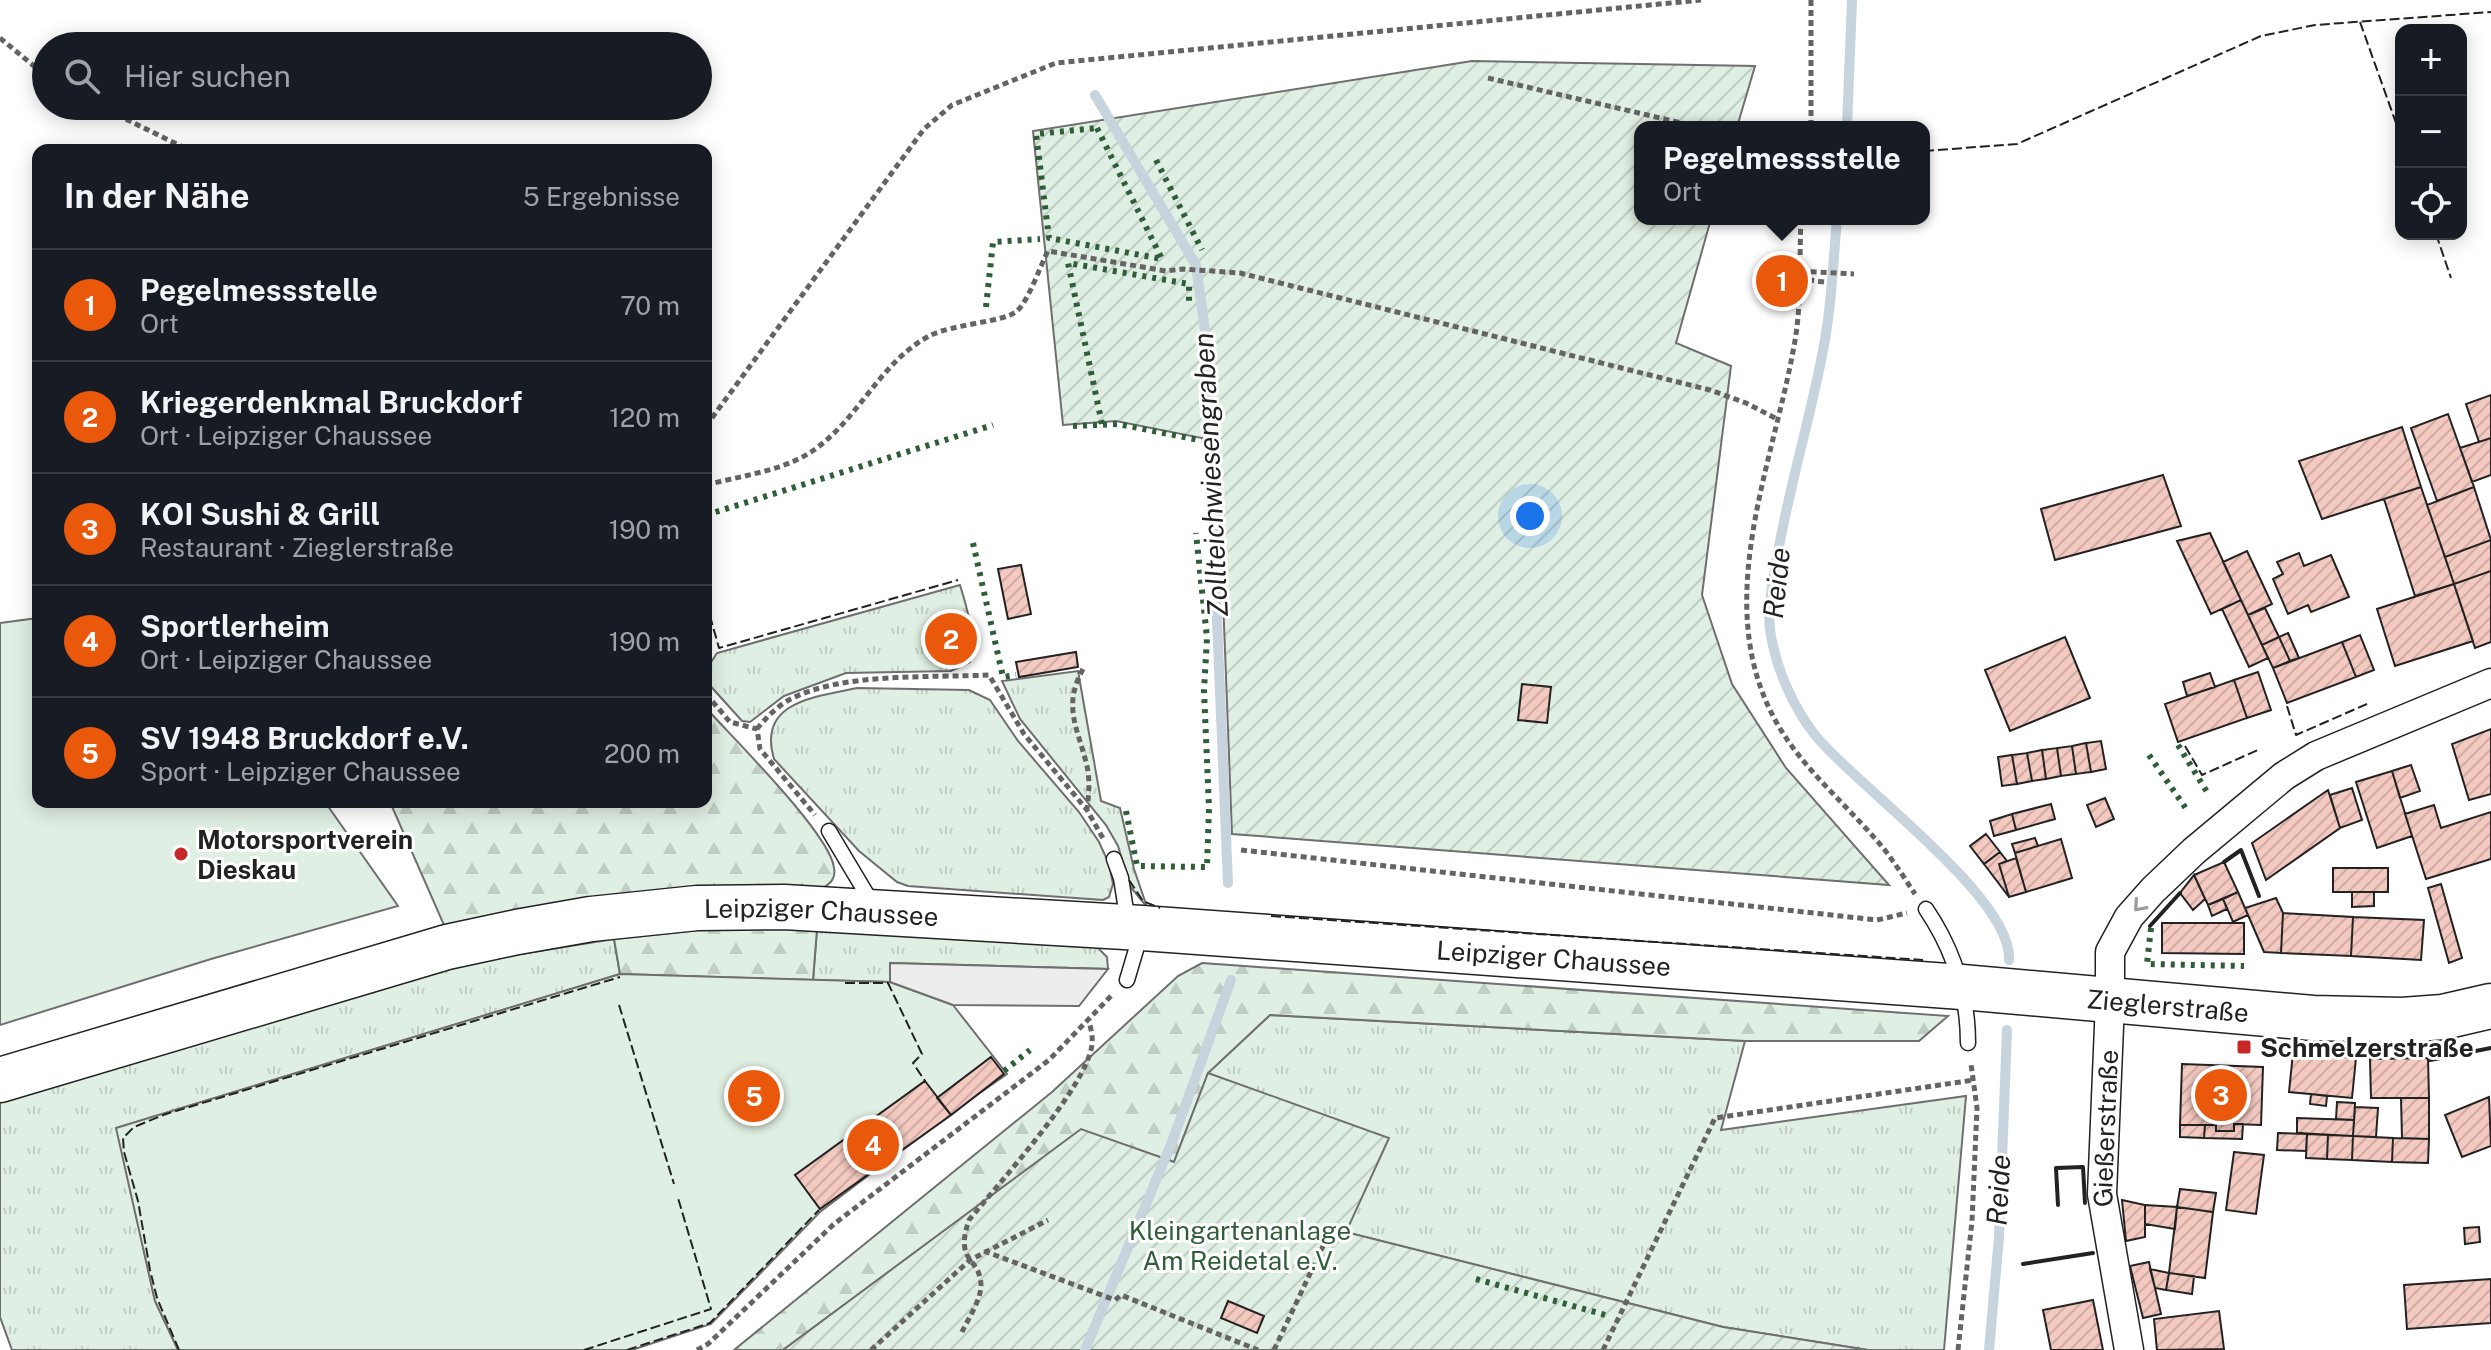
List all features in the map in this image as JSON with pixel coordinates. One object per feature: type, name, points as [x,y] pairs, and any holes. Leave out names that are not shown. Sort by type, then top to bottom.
[{"type":"main road","name":"Leipziger Chaussee","points":[[0,1080],[447,947],[591,919],[697,908],[784,907],[1135,928],[2034,993]]},
{"type":"main road","name":"Zieglerstraße","points":[[2034,993],[2110,1002],[2358,1020],[2443,1017],[2491,1006]]},
{"type":"street","points":[[2110,1002],[2110,952],[2129,917],[2194,851],[2284,776],[2316,756],[2491,683]]},
{"type":"street","name":"Gießerstraße","points":[[2110,1002],[2102,1194],[2129,1350]]},
{"type":"lane","points":[[829,831],[878,914]]},
{"type":"lane","points":[[1114,859],[1135,928],[1127,980]]},
{"type":"lane","points":[[1926,909],[1971,988],[1968,1043]]},
{"type":"path","points":[[712,418],[924,129],[952,105],[983,91],[1056,63],[1701,0]]},
{"type":"path","points":[[1811,0],[1811,121]]},
{"type":"path","points":[[0,38],[32,64]]},
{"type":"path","points":[[1488,78],[1675,121]]},
{"type":"path","points":[[128,120],[177,144]]},
{"type":"path","points":[[1241,850],[1877,920],[1926,909],[1885,850],[1800,756],[1773,716],[1755,677],[1747,637],[1750,547],[1795,344],[1801,225]]},
{"type":"path","points":[[712,483],[792,462],[813,451],[833,433],[895,361],[926,337],[966,323],[1008,317],[1019,309],[1048,251],[1166,271],[1183,269],[1240,273],[1710,390],[1777,419]]},
{"type":"path","points":[[1799,271],[1854,274]]},
{"type":"path","points":[[1799,271],[1810,280],[1824,282]]},
{"type":"path","points":[[1083,669],[1074,686],[1073,710],[1087,766],[1087,810]]},
{"type":"path","points":[[829,831],[760,749],[757,729],[766,718],[789,700],[844,681],[989,675],[1024,734],[1087,810],[1114,859]]},
{"type":"path","points":[[712,701],[730,722],[757,729]]},
{"type":"path","points":[[697,1350],[708,1347],[834,1224],[1049,1060],[1127,980]]},
{"type":"path","points":[[962,1332],[981,1289],[980,1279],[964,1252],[962,1240],[969,1220],[1055,1115],[1086,1064],[1092,1046],[1088,1020]]},
{"type":"path","points":[[1958,1350],[1972,1221],[1977,1108],[1968,1043]]},
{"type":"path","points":[[1603,1350],[1715,1118],[1974,1080]]},
{"type":"path","points":[[871,1350],[953,1272],[984,1251],[1048,1220]]},
{"type":"path","points":[[1274,1350],[1324,1244]]},
{"type":"path","points":[[984,1251],[1115,1300],[1121,1295],[1258,1350]]},
{"type":"green space","points":[[1472,61],[1755,66],[1739,121],[1634,121],[1634,225],[1709,225],[1676,343],[1731,366],[1702,595],[1732,684],[1786,768],[1889,885],[1232,834],[1217,441],[1116,421],[1063,425],[1033,131]]},
{"type":"green space","points":[[960,585],[972,642],[970,662],[951,671],[846,673],[784,696],[750,722],[742,721],[712,688],[712,661],[717,653]]},
{"type":"green space","name":"Motorsportverein Dieskau","points":[[32,619],[32,808],[329,808],[398,906],[211,959],[0,1025],[0,623]]},
{"type":"green space","points":[[1078,671],[1101,801],[1120,808],[1134,869],[1147,907],[1129,885],[1118,846],[1106,825],[1020,719],[1002,681]]},
{"type":"green space","points":[[857,688],[969,690],[990,700],[1018,741],[1079,812],[1099,842],[1109,864],[1113,884],[1109,897],[1103,900],[908,886],[897,882],[859,851],[774,759],[771,740],[774,725],[781,714],[793,706],[807,699]]},
{"type":"green space","points":[[712,714],[817,833],[834,868],[834,877],[823,888],[447,932],[393,808],[712,808]]},
{"type":"green space","points":[[709,929],[817,929],[813,980],[620,974],[614,939]]},
{"type":"green space","points":[[817,929],[1096,946],[1107,957],[1108,969],[891,963],[890,982],[813,980]]},
{"type":"green space","points":[[614,939],[620,974],[117,1128],[155,1301],[178,1350],[12,1350],[0,1317],[0,1102],[411,978],[501,957]]},
{"type":"green space","points":[[1202,963],[1948,1016],[1919,1041],[1745,1041],[1270,1015],[1208,1073],[1174,1162],[1081,1130],[783,1350],[734,1350],[1052,1092],[1178,976]]},
{"type":"green space","points":[[620,974],[890,982],[953,1005],[1007,1074],[820,1212],[711,1324],[632,1350],[178,1350],[155,1301],[116,1128]]},
{"type":"green space","points":[[1270,1015],[1745,1041],[1721,1130],[1966,1096],[1944,1350],[1868,1350],[1723,1327],[1345,1232],[1208,1073]]},
{"type":"green space","name":"Kleingartenanlage Am Reidetal e.V.","points":[[1208,1073],[1389,1138],[1346,1232],[1723,1327],[1868,1350],[783,1350],[1081,1129],[1174,1162]]},
{"type":"shaded area","points":[[890,963],[1108,969],[1079,1006],[953,1005],[890,982]]},
{"type":"building","points":[[1775,272],[1791,273],[1789,289],[1774,288]]},
{"type":"building","points":[[2491,395],[2491,438],[2479,442],[2466,404]]},
{"type":"building","points":[[2448,414],[2474,487],[2437,501],[2411,428]]},
{"type":"building","points":[[2402,427],[2421,487],[2322,519],[2299,461]]},
{"type":"building","points":[[2491,438],[2491,475],[2472,482],[2460,448]]},
{"type":"building","points":[[2163,475],[2181,526],[2055,560],[2041,509]]},
{"type":"building","points":[[2421,487],[2454,584],[2415,596],[2384,499]]},
{"type":"building","points":[[2474,487],[2491,540],[2445,557],[2427,505]]},
{"type":"building","points":[[2210,533],[2241,600],[2211,614],[2177,541]]},
{"type":"building","points":[[2491,540],[2491,571],[2454,584],[2445,557]]},
{"type":"building","points":[[2247,551],[2272,604],[2248,615],[2223,562]]},
{"type":"building","points":[[2299,553],[2304,566],[2331,555],[2349,597],[2311,612],[2308,605],[2288,614],[2273,579],[2283,574],[2277,562]]},
{"type":"building","points":[[1021,565],[1031,614],[1008,619],[998,569]]},
{"type":"building","points":[[2491,571],[2491,642],[2475,648],[2454,584]]},
{"type":"building","points":[[2454,584],[2473,641],[2395,666],[2377,609]]},
{"type":"building","points":[[2241,600],[2268,658],[2249,667],[2222,609]]},
{"type":"building","points":[[2265,608],[2279,637],[2262,645],[2248,615]]},
{"type":"building","points":[[2288,633],[2299,658],[2290,661],[2279,637]]},
{"type":"building","points":[[2360,635],[2374,670],[2356,677],[2342,642]]},
{"type":"building","points":[[2065,637],[2090,698],[2010,731],[1985,670]]},
{"type":"building","points":[[2279,637],[2290,661],[2273,668],[2262,645]]},
{"type":"building","points":[[2342,642],[2356,677],[2287,703],[2273,668]]},
{"type":"building","points":[[1076,652],[1078,667],[1019,677],[1016,662]]},
{"type":"building","points":[[2258,672],[2271,710],[2247,718],[2234,680]]},
{"type":"building","points":[[2210,673],[2215,687],[2187,696],[2183,682]]},
{"type":"building","points":[[2234,680],[2247,718],[2178,742],[2165,704]]},
{"type":"building","points":[[1522,684],[1551,687],[1547,723],[1518,720]]},
{"type":"building","points":[[2491,729],[2491,794],[2469,800],[2452,744]]},
{"type":"building","points":[[2101,741],[2106,769],[2091,772],[2086,743]]},
{"type":"building","points":[[2086,743],[2091,772],[2076,774],[2072,746]]},
{"type":"building","points":[[2072,746],[2076,774],[2061,776],[2057,748]]},
{"type":"building","points":[[2057,748],[2061,776],[2046,779],[2042,750]]},
{"type":"building","points":[[2042,750],[2046,779],[2032,781],[2027,753]]},
{"type":"building","points":[[2027,753],[2032,781],[2017,784],[2012,755]]},
{"type":"building","points":[[2012,755],[2017,784],[2002,786],[1998,757]]},
{"type":"building","points":[[2411,765],[2420,791],[2400,798],[2392,771]]},
{"type":"building","points":[[2392,771],[2412,836],[2377,848],[2356,782]]},
{"type":"building","points":[[2352,788],[2362,820],[2340,828],[2330,795]]},
{"type":"building","points":[[2328,790],[2340,828],[2266,880],[2252,843]]},
{"type":"building","points":[[2105,798],[2114,819],[2096,827],[2087,805]]},
{"type":"building","points":[[2051,804],[2055,819],[2016,830],[2012,814]]},
{"type":"building","points":[[2434,805],[2441,828],[2491,812],[2491,859],[2426,879],[2405,814]]},
{"type":"building","points":[[2012,814],[2016,830],[1994,836],[1990,821]]},
{"type":"building","points":[[1986,834],[2000,852],[1984,864],[1970,846]]},
{"type":"building","points":[[2035,838],[2038,846],[2015,853],[2012,844]]},
{"type":"building","points":[[2061,839],[2072,878],[2026,892],[2015,853]]},
{"type":"building","points":[[2000,852],[2007,861],[1999,864],[2009,897],[1984,864]]},
{"type":"building","points":[[2016,858],[2026,892],[2009,897],[1999,864]]},
{"type":"building","points":[[2224,862],[2238,892],[2208,905],[2194,875]]},
{"type":"building","points":[[2333,868],[2388,868],[2388,892],[2333,892]]},
{"type":"building","points":[[2194,875],[2205,899],[2193,910],[2180,893]]},
{"type":"building","points":[[2441,884],[2462,958],[2449,963],[2428,888]]},
{"type":"building","points":[[2238,892],[2248,915],[2233,922],[2223,899]]},
{"type":"building","points":[[2352,892],[2374,892],[2374,906],[2352,907]]},
{"type":"building","points":[[2276,898],[2283,913],[2281,953],[2264,952],[2245,908]]},
{"type":"building","points":[[2223,899],[2227,909],[2212,916],[2208,905]]},
{"type":"building","points":[[2283,913],[2353,917],[2351,956],[2281,953]]},
{"type":"building","points":[[2353,917],[2424,920],[2421,960],[2351,956]]},
{"type":"building","points":[[2162,923],[2244,923],[2244,954],[2162,953]]},
{"type":"building","points":[[2293,1053],[2356,1058],[2352,1098],[2289,1092]]},
{"type":"building","points":[[991,1057],[1004,1074],[951,1115],[937,1098]]},
{"type":"building","points":[[2428,1058],[2429,1098],[2371,1098],[2370,1059]]},
{"type":"building","points":[[2182,1064],[2263,1067],[2261,1125],[2234,1124],[2234,1131],[2216,1131],[2216,1125],[2180,1125]]},
{"type":"building","points":[[925,1081],[951,1115],[820,1209],[795,1175]]},
{"type":"building","points":[[2311,1094],[2327,1096],[2326,1106],[2310,1104]]},
{"type":"building","points":[[2489,1097],[2491,1146],[2462,1157],[2445,1115]]},
{"type":"building","points":[[2401,1098],[2429,1098],[2429,1139],[2402,1138]]},
{"type":"building","points":[[2337,1102],[2355,1103],[2354,1120],[2336,1119]]},
{"type":"building","points":[[2355,1107],[2378,1108],[2376,1137],[2353,1136]]},
{"type":"building","points":[[2297,1118],[2354,1120],[2353,1136],[2297,1133]]},
{"type":"building","points":[[2234,1124],[2243,1124],[2242,1139],[2204,1138],[2205,1125],[2216,1125],[2216,1131],[2234,1131]]},
{"type":"building","points":[[2180,1125],[2205,1125],[2204,1138],[2180,1137]]},
{"type":"building","points":[[2278,1133],[2307,1134],[2306,1151],[2277,1150]]},
{"type":"building","points":[[2307,1134],[2328,1135],[2327,1159],[2306,1158]]},
{"type":"building","points":[[2328,1135],[2353,1136],[2352,1160],[2327,1159]]},
{"type":"building","points":[[2353,1136],[2393,1138],[2392,1162],[2352,1160]]},
{"type":"building","points":[[2393,1138],[2429,1139],[2428,1163],[2392,1162]]},
{"type":"building","points":[[2234,1152],[2264,1155],[2256,1214],[2226,1210]]},
{"type":"building","points":[[2180,1189],[2216,1193],[2213,1212],[2177,1207]]},
{"type":"building","points":[[2122,1200],[2145,1205],[2145,1237],[2126,1241]]},
{"type":"building","points":[[2145,1205],[2177,1207],[2175,1229],[2145,1224]]},
{"type":"building","points":[[2177,1207],[2213,1212],[2205,1278],[2169,1273]]},
{"type":"building","points":[[2479,1227],[2480,1242],[2465,1244],[2464,1228]]},
{"type":"building","points":[[2149,1262],[2161,1314],[2143,1318],[2130,1266]]},
{"type":"building","points":[[2150,1269],[2169,1273],[2166,1290],[2155,1288]]},
{"type":"building","points":[[2169,1273],[2194,1276],[2192,1294],[2166,1290]]},
{"type":"building","points":[[2491,1279],[2491,1323],[2407,1329],[2404,1285]]},
{"type":"building","points":[[2093,1300],[2103,1350],[2051,1350],[2043,1310]]},
{"type":"building","points":[[1228,1301],[1264,1316],[1257,1333],[1221,1318]]},
{"type":"building","points":[[2219,1311],[2224,1349],[2157,1350],[2154,1319]]},
{"type":"waterway","name":"Reide","points":[[1847,121],[1852,0]]},
{"type":"waterway","name":"Zollteichwiesengraben","points":[[1095,95],[1196,265],[1205,331],[1228,883]]},
{"type":"waterway","name":"Reide","points":[[1837,225],[1824,345],[1772,587],[1769,617],[1774,649],[1793,700],[1815,735],[1960,874],[1986,905],[2003,934],[2009,960]]},
{"type":"waterway","name":"Zollteichwiesengraben","points":[[1085,1350],[1172,1142],[1231,980]]},
{"type":"waterway","name":"Reide","points":[[1989,1350],[1999,1237],[2007,1030]]},
{"type":"hedge","points":[[1097,128],[1162,259],[1049,238],[1036,134],[1097,128]]},
{"type":"hedge","points":[[1156,160],[1202,250]]},
{"type":"hedge","points":[[986,307],[993,242],[1040,239]]},
{"type":"hedge","points":[[1102,424],[1068,263],[1189,284],[1189,305]]},
{"type":"hedge","points":[[1073,426],[1118,424],[1204,441]]},
{"type":"hedge","points":[[712,513],[993,425]]},
{"type":"hedge","points":[[1126,811],[1137,866],[1207,867],[1209,808],[1204,691],[1207,638],[1196,533]]},
{"type":"hedge","points":[[973,543],[1003,677],[1016,675]]},
{"type":"hedge","points":[[2178,745],[2207,792]]},
{"type":"hedge","points":[[2149,755],[2187,810]]},
{"type":"hedge","points":[[2151,928],[2147,964],[2244,966]]},
{"type":"hedge","points":[[1004,1071],[1030,1050]]},
{"type":"hedge","points":[[1476,1279],[1609,1316]]},
{"type":"fence","points":[[1930,151],[2017,144],[2261,36],[2315,25],[2491,12]]},
{"type":"fence","points":[[2360,22],[2395,120]]},
{"type":"fence","points":[[2438,240],[2451,278]]},
{"type":"fence","points":[[712,623],[719,648],[958,580]]},
{"type":"fence","points":[[2287,706],[2296,735],[2367,704]]},
{"type":"fence","points":[[2185,746],[2202,775],[2260,749]]},
{"type":"fence","points":[[1129,880],[1143,901],[1160,908]]},
{"type":"fence","points":[[1271,916],[1923,960]]},
{"type":"fence","points":[[179,1350],[157,1298],[138,1201],[124,1152],[123,1138],[134,1127],[166,1114],[620,977]]},
{"type":"fence","points":[[845,983],[888,983],[922,1054],[913,1063],[925,1081]]},
{"type":"fence","points":[[619,1005],[674,1184]]},
{"type":"fence","points":[[584,1350],[711,1309],[678,1198]]},
{"type":"fence","points":[[627,1350],[710,1323],[819,1210]]},
{"type":"wall","points":[[2224,862],[2241,850],[2259,896]]},
{"type":"wall","points":[[2150,926],[2180,893]]},
{"type":"wall","points":[[2430,1060],[2491,1048]]},
{"type":"wall","points":[[2058,1205],[2056,1168],[2083,1167],[2085,1203]]},
{"type":"wall","points":[[2023,1264],[2093,1253]]},
{"type":"place","name":"Pegelmessstelle","points":[[1782,281]]},
{"type":"place","name":"Kriegerdenkmal Bruckdorf","points":[[951,639]]},
{"type":"place","name":"Motorsportverein Dieskau","points":[[181,854]]},
{"type":"place","name":"Schmelzerstraße","points":[[2244,1047]]},
{"type":"place","name":"KOI Sushi & Grill","points":[[2221,1095]]},
{"type":"place","name":"SV 1948 Bruckdorf e.V.","points":[[754,1096]]},
{"type":"place","name":"Sportlerheim","points":[[873,1145]]}]
